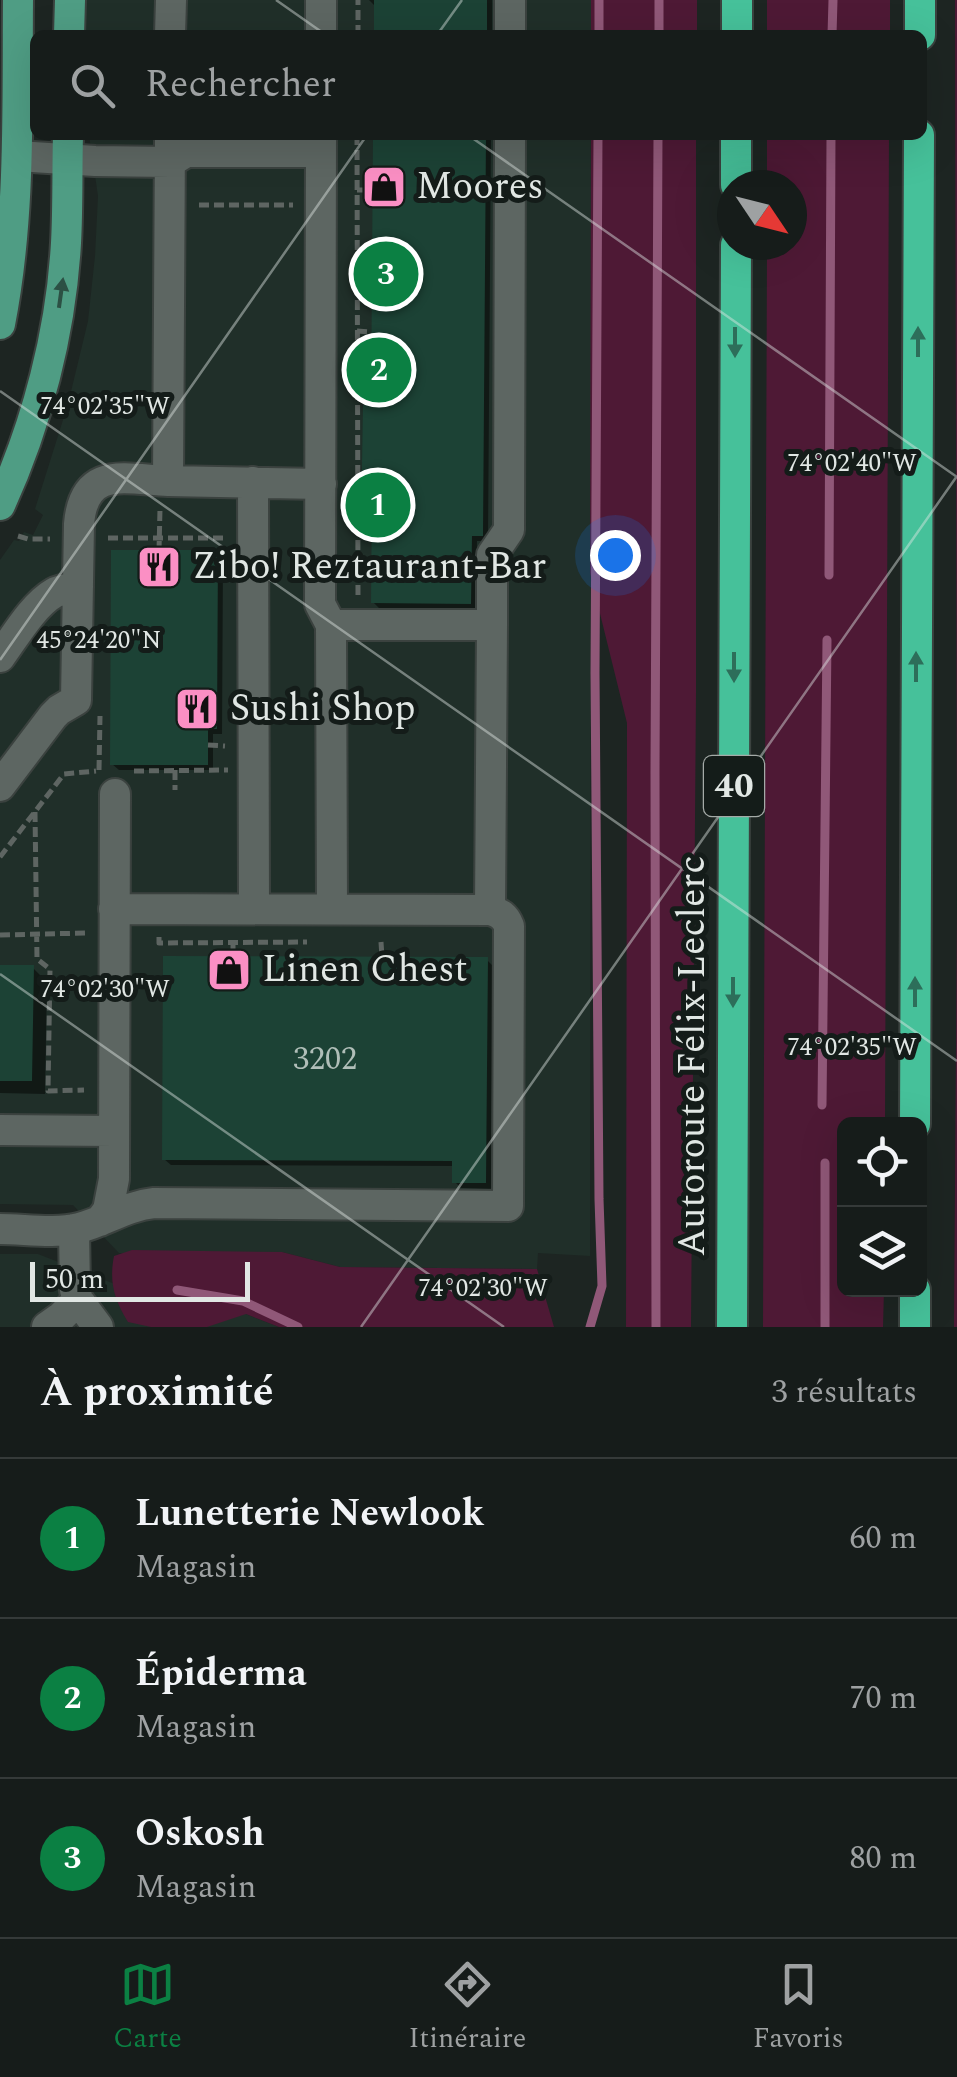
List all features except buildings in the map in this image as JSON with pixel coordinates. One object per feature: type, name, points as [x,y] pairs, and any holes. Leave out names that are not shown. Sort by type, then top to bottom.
[{"type":"highway","points":[[737,0],[737,30]]},
{"type":"highway","points":[[920,0],[920,30]]},
{"type":"highway","points":[[736,140],[736,170]]},
{"type":"highway","points":[[915,1117],[919,140]]},
{"type":"highway","name":"Autoroute Félix-Leclerc","points":[[732,1327],[736,260]]},
{"type":"highway","points":[[915,1297],[915,1327]]},
{"type":"main road","points":[[0,324],[12,232],[18,0]]},
{"type":"main road","points":[[69,30],[70,0]]},
{"type":"main road","points":[[0,505],[28,432],[58,311],[66,244],[68,148]]},
{"type":"street","points":[[170,0],[170,30]]},
{"type":"street","points":[[321,0],[321,30]]},
{"type":"street","points":[[510,0],[510,30]]},
{"type":"street","points":[[490,910],[492,555],[509,530],[510,140]]},
{"type":"street","points":[[16,156],[68,148],[186,152],[321,143],[320,604],[345,619],[492,625]]},
{"type":"street","points":[[168,481],[170,149]]},
{"type":"street","points":[[0,786],[59,710],[76,700],[80,512],[95,484],[115,478],[321,484]]},
{"type":"street","points":[[252,482],[254,910]]},
{"type":"street","points":[[0,657],[50,596],[78,587]]},
{"type":"street","points":[[332,910],[345,619]]},
{"type":"street","points":[[98,1327],[75,1290],[87,1225],[108,1210],[112,1198],[116,782]]},
{"type":"street","points":[[0,1229],[87,1225],[126,1208],[154,1204],[508,1206],[508,926],[500,913],[114,909]]},
{"type":"street","points":[[0,1130],[113,1131]]},
{"type":"street","points":[[46,1327],[78,1300]]},
{"type":"path","points":[[358,0],[358,30]]},
{"type":"path","points":[[345,619],[357,563],[360,467],[358,140]]},
{"type":"path","points":[[357,190],[373,190]]},
{"type":"path","points":[[186,204],[306,204]]},
{"type":"path","points":[[357,268],[372,268]]},
{"type":"path","points":[[358,331],[372,332]]},
{"type":"path","points":[[357,376],[371,376]]},
{"type":"path","points":[[357,508],[372,507]]},
{"type":"path","points":[[18,536],[28,540],[65,538]]},
{"type":"path","points":[[101,538],[235,538]]},
{"type":"path","points":[[159,538],[159,550]]},
{"type":"path","points":[[357,563],[371,562]]},
{"type":"path","points":[[0,857],[64,774],[99,771],[100,701]]},
{"type":"path","points":[[116,782],[175,770],[230,770],[230,746],[208,745]]},
{"type":"path","points":[[175,770],[175,790]]},
{"type":"path","points":[[34,812],[37,959],[50,968],[48,1091],[66,1090]]},
{"type":"path","points":[[0,935],[95,933]]},
{"type":"path","points":[[381,942],[382,956]]},
{"type":"path","points":[[233,943],[233,956]]},
{"type":"shaded area","points":[[86,0],[591,0],[591,30],[86,30]]},
{"type":"shaded area","points":[[591,0],[697,0],[697,30],[591,30]]},
{"type":"shaded area","points":[[767,0],[890,0],[890,30],[767,30]]},
{"type":"shaded area","points":[[955,0],[957,0],[957,903]]},
{"type":"shaded area","points":[[90,140],[591,140],[590,1256],[538,1253],[537,1269],[340,1267],[282,1252],[119,1253],[73,1205],[0,1204],[0,560],[24,532],[33,535],[43,515],[35,509],[68,404],[88,321],[98,196]]},
{"type":"shaded area","points":[[591,140],[696,140],[691,1327],[626,1327],[627,723],[590,573]]},
{"type":"shaded area","points":[[767,140],[889,140],[885,1117],[837,1117],[837,1297],[884,1297],[883,1327],[763,1327],[767,260],[807,260],[807,170],[767,170]]},
{"type":"shaded area","points":[[957,903],[957,1327],[954,1327]]},
{"type":"shaded area","points":[[132,1250],[282,1252],[340,1267],[537,1269],[554,1327],[279,1327],[246,1314],[207,1327],[151,1327],[128,1322],[114,1290],[114,1256]]},
{"type":"shaded area","points":[[0,1254],[38,1254],[166,1304],[246,1314],[279,1327],[0,1327]]},
{"type":"waterway","points":[[599,0],[599,30]]},
{"type":"waterway","points":[[659,0],[659,30]]},
{"type":"waterway","points":[[832,30],[833,0]]},
{"type":"waterway","points":[[590,1327],[602,1286],[595,673],[598,140]]},
{"type":"waterway","points":[[656,1327],[658,140]]},
{"type":"waterway","points":[[829,575],[831,140]]},
{"type":"waterway","points":[[822,1105],[827,640]]},
{"type":"waterway","points":[[825,1163],[825,1327]]},
{"type":"waterway","points":[[177,1290],[243,1301],[298,1327]]},
{"type":"place","name":"Moores","points":[[384,187]]},
{"type":"place","name":"Oskosh","points":[[386,274]]},
{"type":"place","name":"Épiderma","points":[[379,370]]},
{"type":"place","name":"Lunetterie Newlook","points":[[378,505]]},
{"type":"place","name":"Zibo! Reztaurant-Bar","points":[[159,567]]},
{"type":"place","name":"Sushi Shop","points":[[197,709]]},
{"type":"place","name":"Linen Chest","points":[[229,970]]}]
